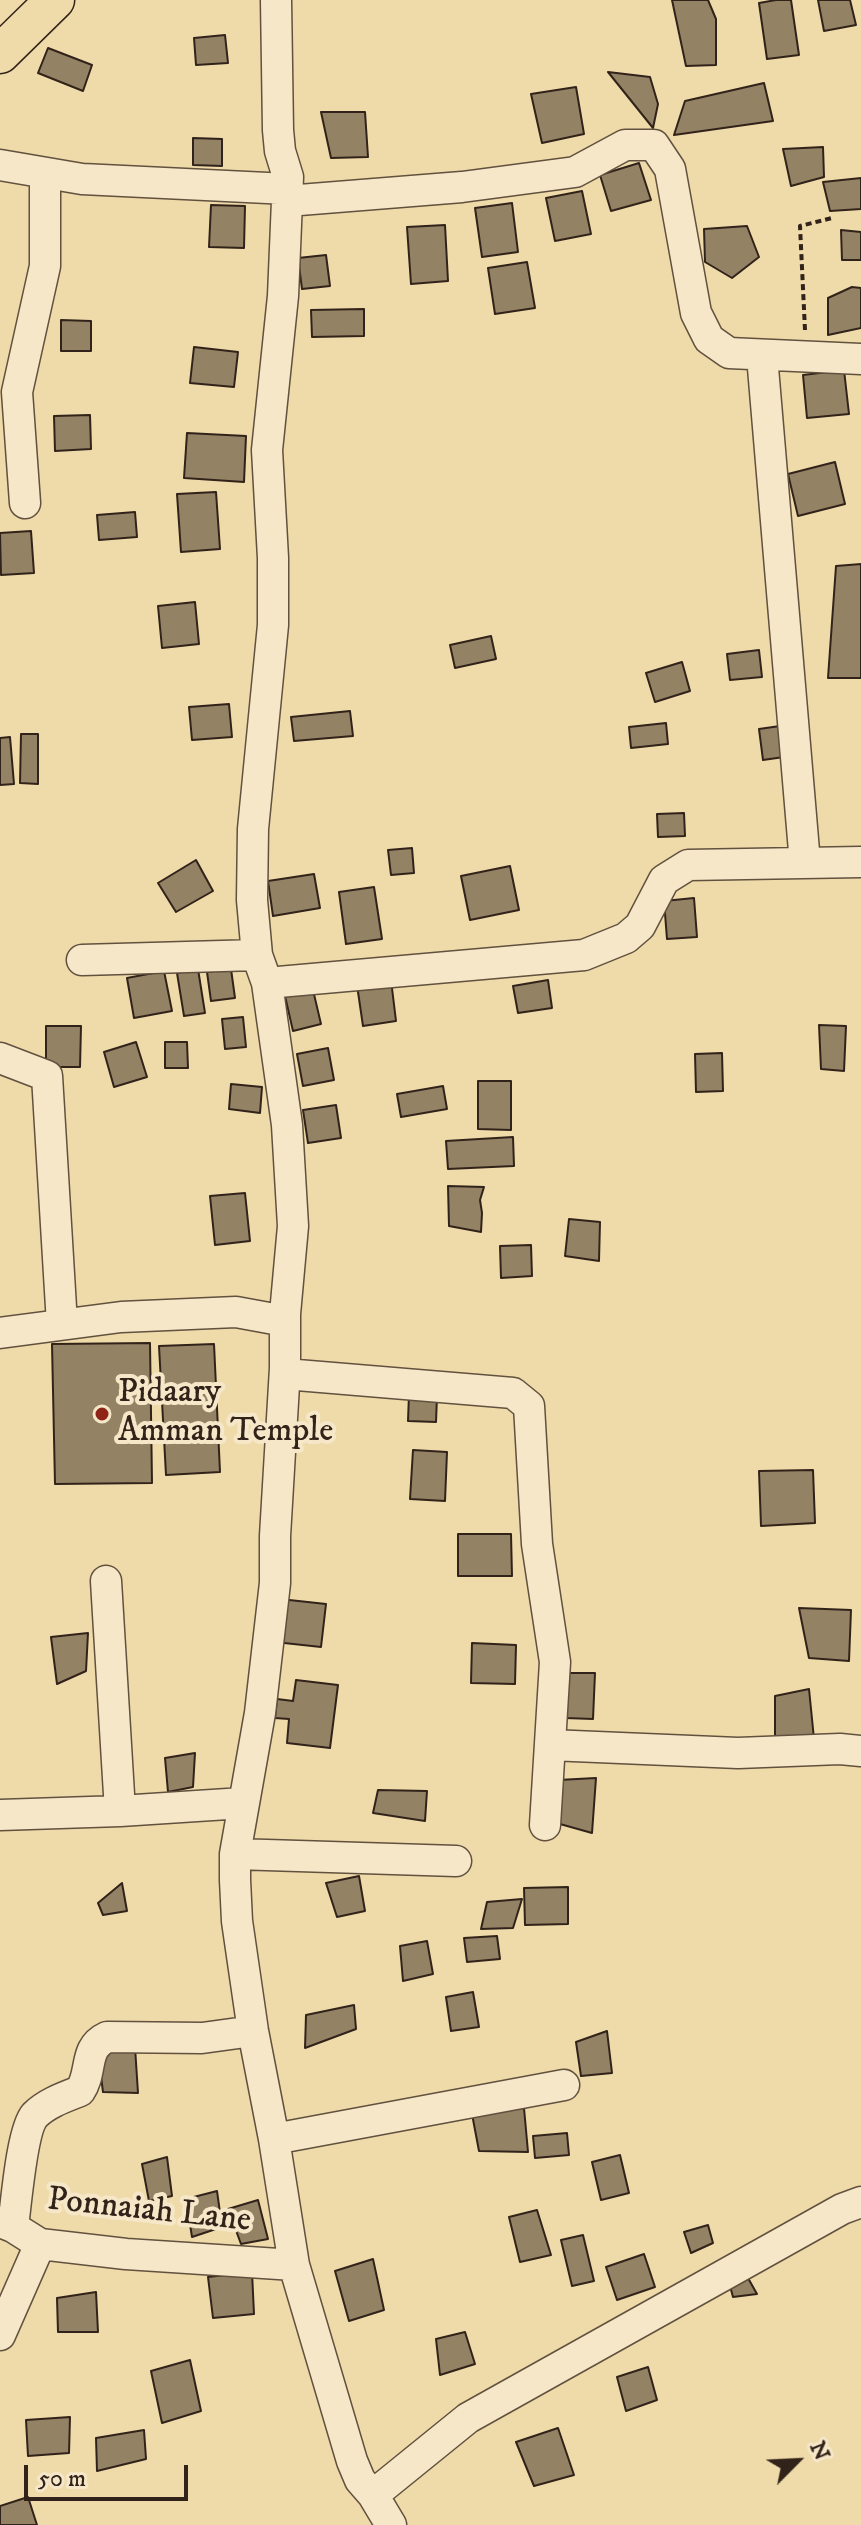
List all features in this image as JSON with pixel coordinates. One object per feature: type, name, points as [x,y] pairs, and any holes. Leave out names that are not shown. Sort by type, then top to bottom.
[{"type":"main road","points":[[0,54],[55,0]]},
{"type":"street","points":[[276,0],[278,130],[280,151],[288,177],[283,296],[267,450],[273,625],[253,829],[252,900],[287,1125],[293,1226],[285,1321],[275,1583],[260,1713],[235,1854],[237,1921],[294,2265],[352,2461],[360,2480],[391,2525]]},
{"type":"street","points":[[0,165],[82,179],[287,195],[462,187],[575,172],[625,145],[654,145],[670,169],[696,313],[709,339],[729,353],[861,359]]},
{"type":"street","points":[[0,476],[25,503],[17,392],[45,266],[45,173]]},
{"type":"street","points":[[762,356],[805,863]]},
{"type":"street","points":[[82,960],[262,969],[584,955],[626,938],[640,926],[664,880],[688,865],[861,862]]},
{"type":"street","points":[[0,1058],[47,1076],[62,1324]]},
{"type":"street","points":[[0,1333],[121,1317],[236,1312],[285,1321]]},
{"type":"street","points":[[285,1374],[513,1393],[529,1406],[537,1544],[555,1662],[545,1825]]},
{"type":"street","points":[[106,1581],[120,1811]]},
{"type":"street","points":[[550,1745],[738,1753],[861,1751]]},
{"type":"street","points":[[0,1815],[243,1803]]},
{"type":"street","points":[[235,1854],[456,1861]]},
{"type":"street","points":[[6,2224],[24,2145],[34,2116],[57,2100],[80,2091],[85,2084],[89,2055],[101,2040],[107,2037],[202,2038],[253,2031]]},
{"type":"street","points":[[274,2139],[564,2085]]},
{"type":"street","points":[[373,2495],[468,2418],[842,2209],[861,2202]]},
{"type":"street","name":"Ponnaiah Lane","points":[[6,2224],[40,2244],[126,2254],[294,2265]]},
{"type":"street","points":[[0,2335],[40,2244]]},
{"type":"path","points":[[806,357],[800,226],[832,218]]},
{"type":"building","points":[[672,0],[708,0],[716,19],[716,65],[686,66]]},
{"type":"building","points":[[791,0],[799,55],[767,59],[759,3]]},
{"type":"building","points":[[818,0],[850,0],[856,25],[824,31]]},
{"type":"building","points":[[225,35],[228,63],[196,65],[194,38]]},
{"type":"building","points":[[48,48],[92,65],[83,91],[38,73]]},
{"type":"building","points":[[608,72],[650,77],[658,104],[653,128]]},
{"type":"building","points":[[764,83],[773,121],[674,135],[685,101]]},
{"type":"building","points":[[576,87],[584,134],[542,143],[531,94]]},
{"type":"building","points":[[321,112],[365,112],[368,157],[331,158]]},
{"type":"building","points":[[193,138],[222,139],[222,166],[193,165]]},
{"type":"building","points":[[823,147],[824,177],[791,186],[783,149]]},
{"type":"building","points":[[639,163],[651,200],[611,211],[600,175]]},
{"type":"building","points":[[861,178],[861,209],[830,211],[823,182]]},
{"type":"building","points":[[582,191],[591,234],[555,241],[546,198]]},
{"type":"building","points":[[512,203],[518,252],[482,257],[475,208]]},
{"type":"building","points":[[211,205],[245,206],[244,248],[209,247]]},
{"type":"building","points":[[445,225],[448,281],[411,284],[407,227]]},
{"type":"building","points":[[747,226],[759,257],[732,278],[705,262],[704,229]]},
{"type":"building","points":[[841,230],[861,232],[861,260],[842,260]]},
{"type":"building","points":[[326,255],[330,286],[302,289],[298,258]]},
{"type":"building","points":[[527,262],[535,308],[495,314],[488,268]]},
{"type":"building","points":[[852,287],[861,288],[861,328],[828,335],[828,298]]},
{"type":"building","points":[[364,309],[364,336],[312,337],[311,310]]},
{"type":"building","points":[[61,320],[91,321],[91,351],[61,351]]},
{"type":"building","points":[[194,347],[238,352],[234,387],[190,383]]},
{"type":"building","points":[[844,370],[849,414],[807,418],[803,375]]},
{"type":"building","points":[[90,415],[91,449],[55,451],[54,416]]},
{"type":"building","points":[[187,433],[246,436],[244,482],[184,478]]},
{"type":"building","points":[[835,462],[845,504],[798,516],[788,474]]},
{"type":"building","points":[[216,492],[220,549],[181,552],[177,494]]},
{"type":"building","points":[[135,512],[137,537],[99,540],[97,515]]},
{"type":"building","points":[[31,531],[34,573],[1,575],[0,533]]},
{"type":"building","points":[[861,564],[861,678],[828,678],[836,566]]},
{"type":"building","points":[[195,602],[199,644],[162,648],[158,606]]},
{"type":"building","points":[[491,636],[496,659],[455,668],[450,645]]},
{"type":"building","points":[[759,650],[762,677],[730,680],[727,654]]},
{"type":"building","points":[[682,662],[690,691],[655,702],[646,673]]},
{"type":"building","points":[[229,704],[232,737],[192,740],[189,707]]},
{"type":"building","points":[[350,711],[353,736],[294,741],[291,717]]},
{"type":"building","points":[[666,723],[668,744],[631,748],[629,727]]},
{"type":"building","points":[[780,726],[784,757],[763,760],[759,729]]},
{"type":"building","points":[[21,734],[38,734],[38,784],[20,783]]},
{"type":"building","points":[[10,737],[14,784],[0,785],[0,738]]},
{"type":"building","points":[[684,813],[685,836],[658,837],[657,814]]},
{"type":"building","points":[[412,848],[414,873],[391,875],[388,850]]},
{"type":"building","points":[[196,860],[213,891],[176,912],[158,883]]},
{"type":"building","points":[[510,866],[519,910],[470,920],[461,876]]},
{"type":"building","points":[[314,874],[320,908],[273,916],[268,881]]},
{"type":"building","points":[[374,887],[382,939],[346,944],[339,892]]},
{"type":"building","points":[[694,898],[697,937],[667,939],[664,901]]},
{"type":"building","points":[[198,969],[205,1013],[184,1016],[177,973]]},
{"type":"building","points":[[231,969],[235,998],[211,1001],[207,972]]},
{"type":"building","points":[[164,971],[172,1011],[134,1018],[127,978]]},
{"type":"building","points":[[391,980],[396,1021],[363,1026],[357,985]]},
{"type":"building","points":[[548,980],[552,1008],[518,1013],[513,986]]},
{"type":"building","points":[[313,990],[321,1024],[293,1031],[285,996]]},
{"type":"building","points":[[243,1017],[246,1047],[225,1049],[222,1019]]},
{"type":"building","points":[[819,1025],[846,1026],[844,1071],[821,1069]]},
{"type":"building","points":[[46,1026],[81,1026],[80,1067],[46,1067]]},
{"type":"building","points":[[136,1042],[147,1077],[114,1087],[104,1052]]},
{"type":"building","points":[[165,1042],[187,1042],[188,1068],[165,1068]]},
{"type":"building","points":[[328,1048],[334,1080],[303,1086],[297,1054]]},
{"type":"building","points":[[722,1053],[723,1091],[696,1092],[695,1054]]},
{"type":"building","points":[[478,1081],[511,1081],[511,1130],[478,1129]]},
{"type":"building","points":[[231,1084],[262,1087],[260,1113],[229,1109]]},
{"type":"building","points":[[443,1086],[447,1109],[401,1117],[397,1094]]},
{"type":"building","points":[[336,1105],[341,1138],[308,1143],[303,1110]]},
{"type":"building","points":[[513,1137],[514,1166],[448,1169],[446,1141]]},
{"type":"building","points":[[448,1186],[484,1187],[480,1200],[481,1232],[449,1226]]},
{"type":"building","points":[[245,1193],[250,1241],[215,1245],[210,1196]]},
{"type":"building","points":[[569,1219],[600,1222],[599,1261],[565,1256]]},
{"type":"building","points":[[531,1245],[532,1276],[501,1278],[500,1246]]},
{"type":"building","name":"Pidaary Amman Temple","points":[[150,1343],[152,1483],[55,1484],[52,1344]]},
{"type":"building","points":[[214,1344],[220,1472],[166,1475],[159,1346]]},
{"type":"building","points":[[409,1394],[437,1396],[436,1422],[408,1421]]},
{"type":"building","points":[[413,1450],[447,1452],[445,1501],[410,1499]]},
{"type":"building","points":[[813,1470],[815,1523],[761,1526],[759,1471]]},
{"type":"building","points":[[458,1534],[511,1534],[512,1576],[458,1576]]},
{"type":"building","points":[[280,1599],[326,1604],[321,1647],[275,1642]]},
{"type":"building","points":[[799,1608],[851,1610],[849,1661],[809,1658]]},
{"type":"building","points":[[88,1633],[86,1671],[57,1684],[51,1637]]},
{"type":"building","points":[[472,1643],[516,1645],[515,1684],[471,1683]]},
{"type":"building","points":[[569,1673],[595,1673],[593,1719],[565,1718]]},
{"type":"building","points":[[296,1680],[338,1685],[330,1748],[287,1743],[289,1719],[275,1718],[277,1699],[293,1701]]},
{"type":"building","points":[[809,1689],[814,1739],[775,1739],[775,1696]]},
{"type":"building","points":[[195,1753],[193,1787],[168,1792],[165,1758]]},
{"type":"building","points":[[596,1778],[592,1833],[560,1824],[558,1780]]},
{"type":"building","points":[[378,1790],[427,1791],[425,1821],[373,1813]]},
{"type":"building","points":[[359,1876],[365,1911],[337,1917],[326,1883]]},
{"type":"building","points":[[122,1883],[127,1911],[103,1915],[98,1903]]},
{"type":"building","points":[[568,1887],[568,1924],[525,1925],[524,1888]]},
{"type":"building","points":[[522,1899],[513,1928],[481,1929],[487,1902]]},
{"type":"building","points":[[497,1936],[500,1959],[467,1962],[464,1938]]},
{"type":"building","points":[[427,1941],[433,1974],[403,1981],[400,1946]]},
{"type":"building","points":[[473,1992],[479,2027],[451,2031],[446,1997]]},
{"type":"building","points":[[354,2005],[356,2029],[305,2048],[306,2015]]},
{"type":"building","points":[[607,2031],[612,2073],[581,2076],[576,2042]]},
{"type":"building","points":[[97,2046],[135,2047],[138,2093],[103,2092]]},
{"type":"building","points":[[524,2108],[528,2152],[479,2151],[472,2114]]},
{"type":"building","points":[[567,2133],[569,2155],[535,2158],[533,2136]]},
{"type":"building","points":[[620,2155],[629,2193],[601,2200],[592,2162]]},
{"type":"building","points":[[167,2157],[172,2196],[149,2201],[142,2164]]},
{"type":"building","points":[[217,2191],[222,2227],[192,2237],[186,2199]]},
{"type":"building","points":[[258,2200],[268,2239],[241,2244],[228,2209]]},
{"type":"building","points":[[537,2210],[551,2255],[520,2262],[509,2217]]},
{"type":"building","points":[[708,2225],[713,2243],[691,2253],[684,2232]]},
{"type":"building","points":[[583,2235],[594,2281],[572,2286],[561,2240]]},
{"type":"building","points":[[644,2254],[655,2287],[617,2300],[606,2267]]},
{"type":"building","points":[[373,2259],[384,2310],[349,2321],[335,2271]]},
{"type":"building","points":[[252,2272],[254,2314],[213,2318],[208,2277]]},
{"type":"building","points":[[748,2278],[757,2294],[733,2297],[730,2286]]},
{"type":"building","points":[[96,2292],[98,2332],[58,2332],[57,2298]]},
{"type":"building","points":[[465,2332],[475,2364],[440,2375],[436,2339]]},
{"type":"building","points":[[190,2360],[201,2411],[162,2423],[151,2371]]},
{"type":"building","points":[[648,2367],[657,2400],[626,2411],[617,2377]]},
{"type":"building","points":[[70,2417],[69,2453],[28,2456],[26,2420]]},
{"type":"building","points":[[558,2428],[574,2475],[534,2486],[516,2442]]},
{"type":"building","points":[[144,2430],[146,2459],[97,2471],[96,2438]]},
{"type":"building","points":[[28,2497],[37,2525],[0,2525],[0,2506]]},
{"type":"place","name":"Pidaary Amman Temple","points":[[102,1414]]}]
